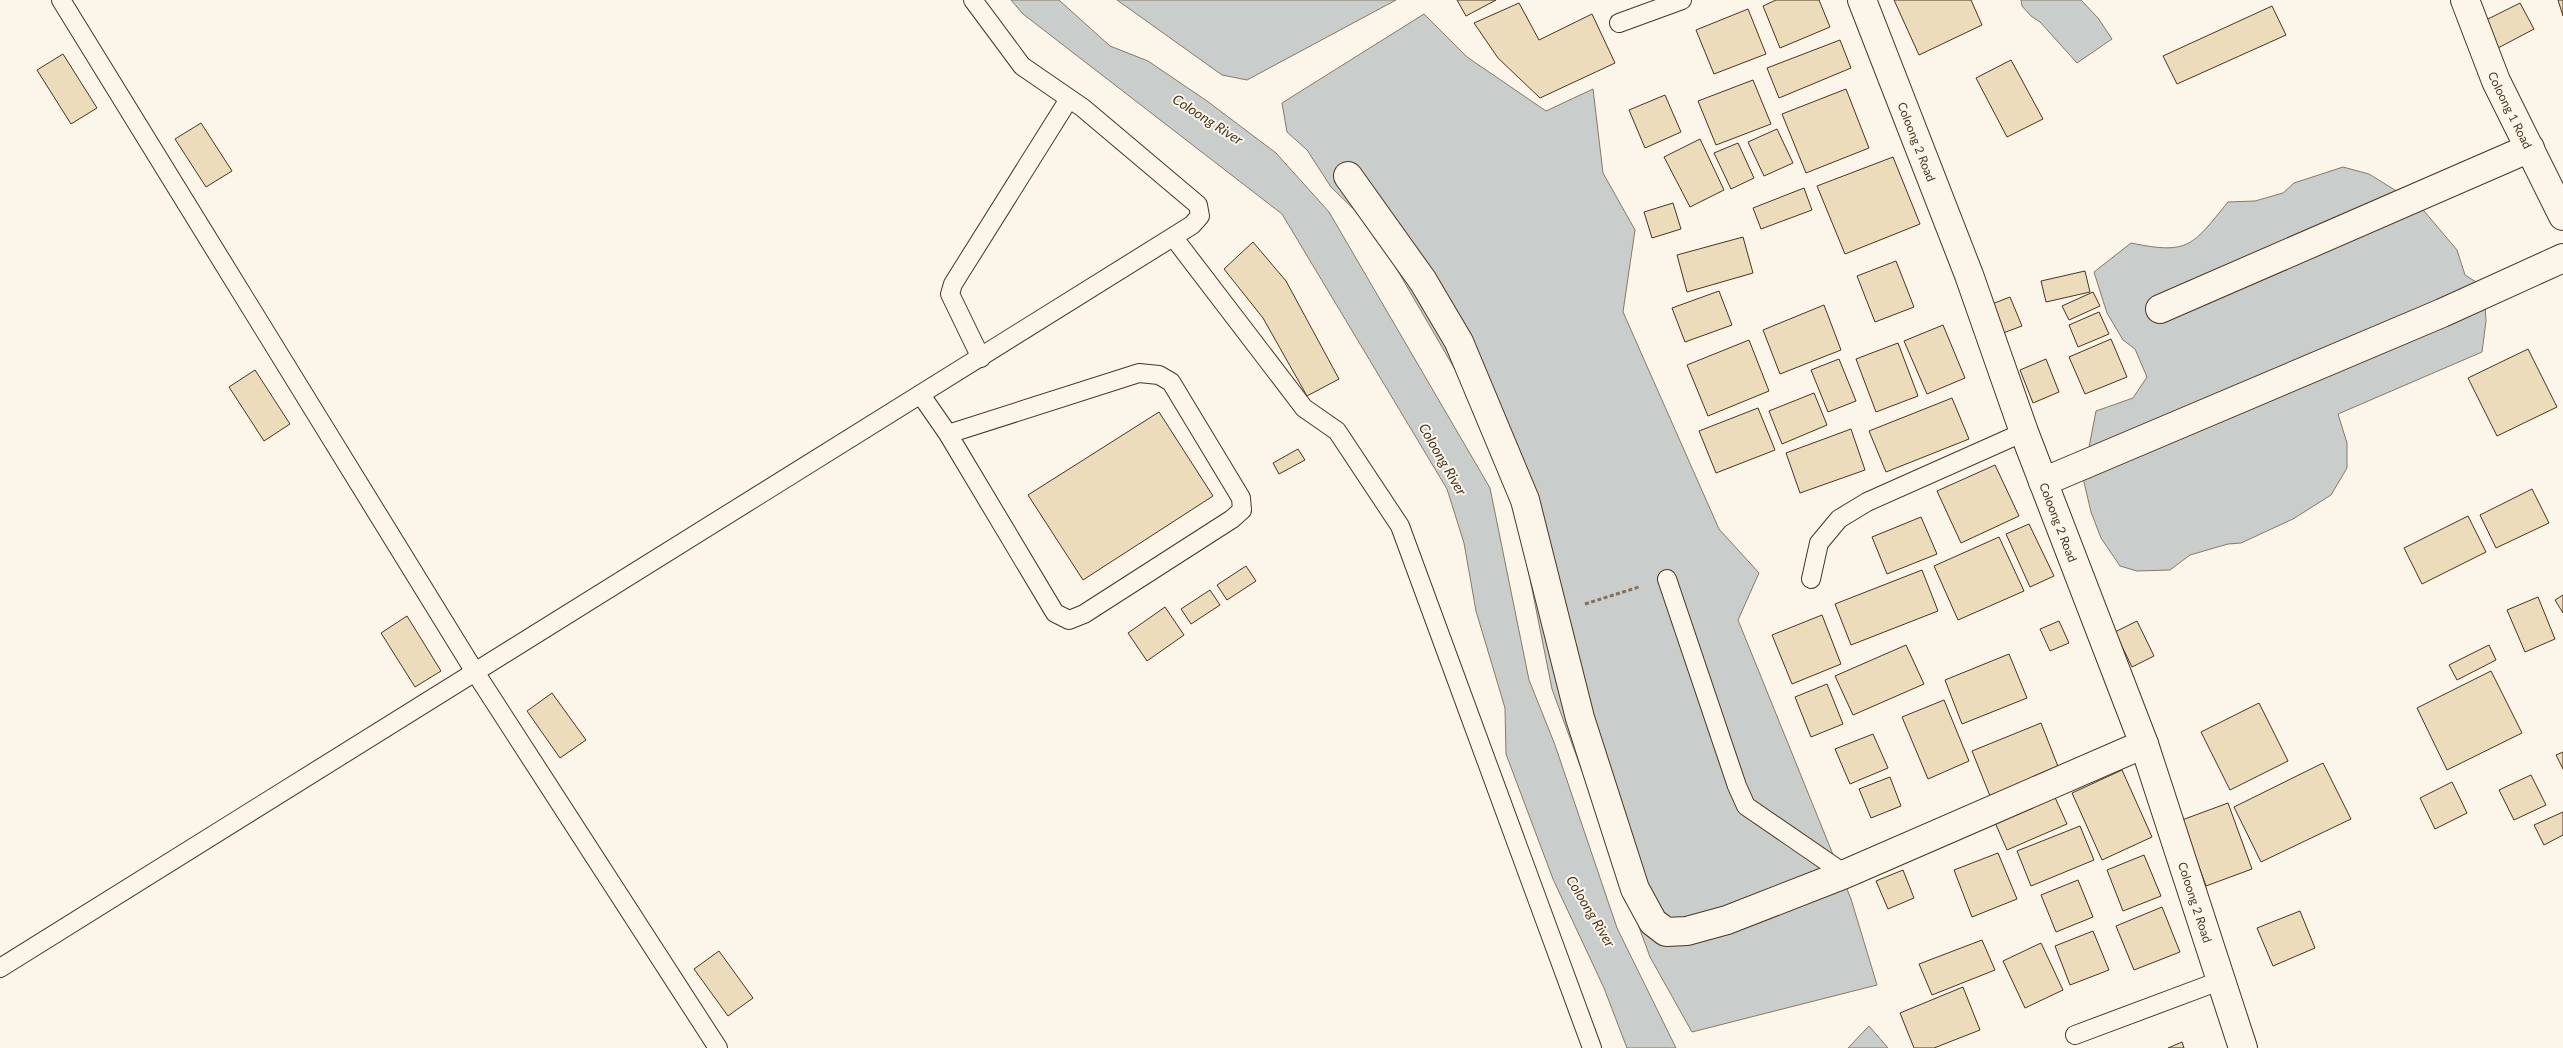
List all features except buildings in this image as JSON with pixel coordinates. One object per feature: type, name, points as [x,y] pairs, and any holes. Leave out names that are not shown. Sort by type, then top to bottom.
[{"type":"street","name":"Coloong 2 Road","points":[[1862,0],[1969,274],[2024,432],[2144,744],[2244,1048]]},
{"type":"street","name":"Coloong 1 Road","points":[[2465,0],[2496,80],[2563,216]]},
{"type":"street","points":[[2160,309],[2530,148]]},
{"type":"street","points":[[1348,176],[1422,281],[1459,342],[1525,500],[1580,718],[1635,889],[1653,922],[1666,932],[1687,931],[1727,920],[1845,874],[2144,744]]},
{"type":"street","points":[[2043,482],[2442,313],[2563,258]]},
{"type":"lane","points":[[61,0],[475,672],[718,1048]]},
{"type":"lane","points":[[0,968],[1174,238],[1192,225],[1200,216],[1198,205],[1069,99],[1022,66],[973,0]]},
{"type":"lane","points":[[1619,23],[1682,0]]},
{"type":"lane","points":[[981,358],[950,294],[953,284],[1069,99]]},
{"type":"lane","points":[[1174,238],[1304,408],[1337,431],[1400,526],[1592,1048]]},
{"type":"lane","points":[[922,395],[948,434],[1055,613],[1069,620],[1084,614],[1232,519],[1242,510],[1241,498],[1171,382],[1159,375],[1139,373],[948,434]]},
{"type":"lane","points":[[1811,579],[1819,543],[1839,519],[1867,502],[2024,432]]},
{"type":"lane","points":[[1667,579],[1737,786],[1746,806],[1845,874]]},
{"type":"lane","points":[[2075,1035],[2222,980]]},
{"type":"path","points":[[1553,614],[1667,579]]},
{"type":"water","name":"Coloong River","points":[[1011,0],[1059,0],[1110,46],[1148,61],[1207,101],[1276,153],[1329,212],[1490,488],[1529,680],[1555,745],[1617,928],[1676,1048],[1627,1048],[1604,988],[1553,879],[1506,754],[1505,708],[1476,611],[1464,543],[1447,489],[1282,214],[1023,14]]},
{"type":"water","points":[[1117,0],[1396,0],[1247,80],[1222,75]]},
{"type":"water","points":[[2021,0],[2081,0],[2098,18],[2112,39],[2077,63],[2040,22],[2022,6]]},
{"type":"water","points":[[1424,14],[1467,57],[1546,111],[1593,89],[1603,173],[1635,230],[1623,312],[1719,529],[1759,573],[1738,620],[1851,899],[1877,985],[1692,1032],[1650,957],[1552,689],[1511,484],[1475,404],[1373,228],[1331,187],[1307,150],[1287,132],[1282,103]]},
{"type":"water","points":[[2343,167],[2369,174],[2419,205],[2457,250],[2465,275],[2484,287],[2486,321],[2482,352],[2338,414],[2347,443],[2347,468],[2331,495],[2293,519],[2241,543],[2228,544],[2190,555],[2170,570],[2137,571],[2120,566],[2101,538],[2091,512],[2083,478],[2096,411],[2133,398],[2147,377],[2135,349],[2123,340],[2107,313],[2094,272],[2131,243],[2166,248],[2188,244],[2206,229],[2228,202],[2255,201],[2283,193],[2294,183]]},
{"type":"water","points":[[1869,1026],[1888,1048],[1848,1048]]}]
